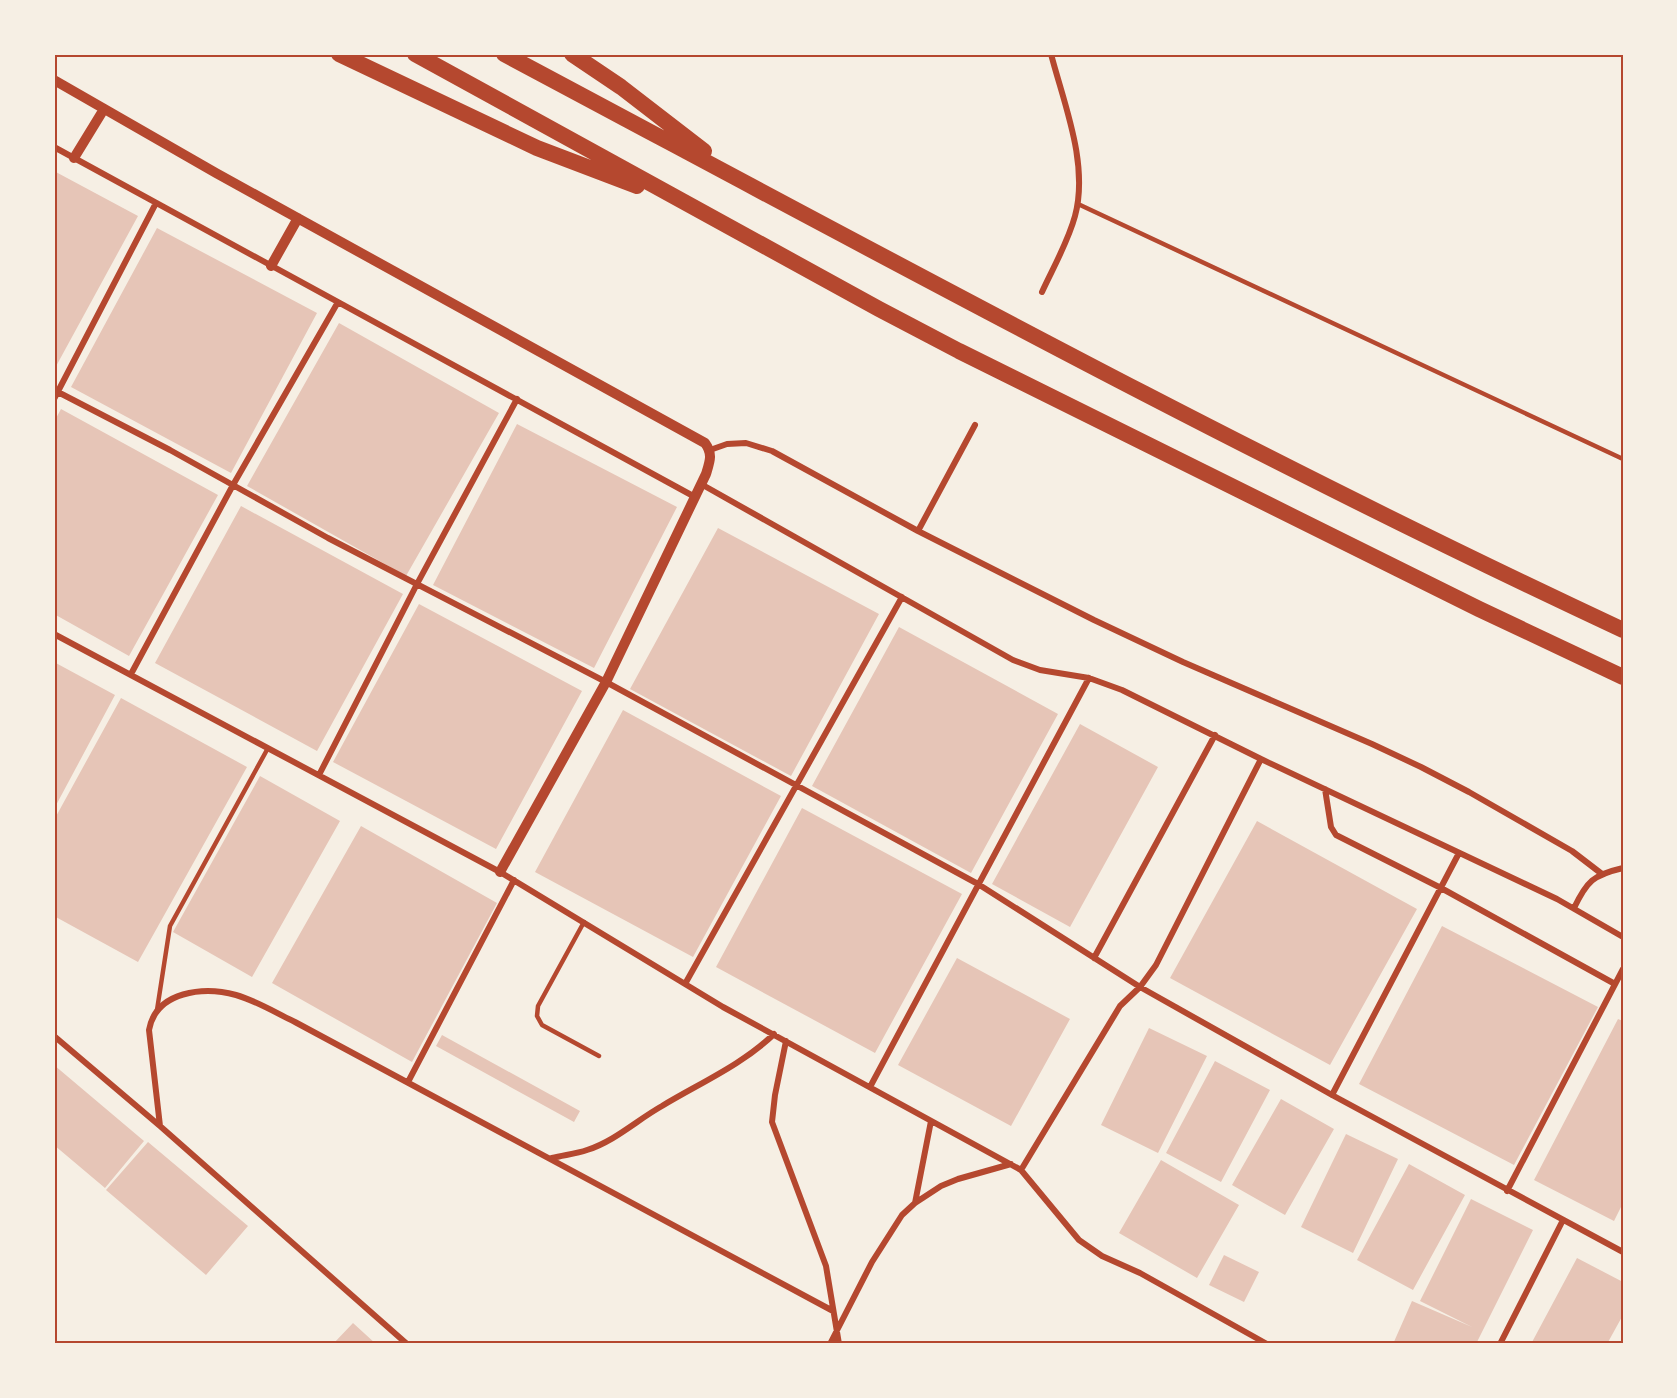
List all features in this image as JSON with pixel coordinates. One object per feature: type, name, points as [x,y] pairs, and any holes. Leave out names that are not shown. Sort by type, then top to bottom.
[{"type":"highway","points":[[339,54],[537,148],[607,176],[678,200]]},
{"type":"highway","points":[[415,54],[678,200],[970,356],[1479,609],[1623,677]]},
{"type":"highway","points":[[504,54],[1235,440],[1506,576],[1623,630]]},
{"type":"highway","points":[[572,54],[621,87],[740,179]]},
{"type":"street","points":[[1042,292],[1070,232],[1078,204],[1079,164],[1051,54]]},
{"type":"street","points":[[54,80],[298,218],[705,442],[710,450],[711,458],[701,484],[606,682],[500,872]]},
{"type":"street","points":[[74,159],[104,109]]},
{"type":"street","points":[[54,147],[694,497]]},
{"type":"street","points":[[156,203],[55,394],[233,485],[606,682],[978,884],[1140,987],[1332,1095],[1623,1252]]},
{"type":"street","points":[[271,266],[298,218]]},
{"type":"street","points":[[130,674],[233,485],[338,302]]},
{"type":"street","points":[[319,775],[417,584],[517,399]]},
{"type":"street","points":[[918,531],[975,425]]},
{"type":"street","points":[[710,450],[736,442],[764,447],[1015,581],[1273,703],[1421,767],[1572,851],[1602,874]]},
{"type":"street","points":[[701,484],[1019,663],[1054,674],[1089,678],[1122,690],[1574,908],[1623,937]]},
{"type":"street","points":[[686,984],[795,785],[902,597]]},
{"type":"street","points":[[54,634],[500,872],[686,984],[1011,1164],[1021,1170],[1065,1225],[1087,1246],[1267,1344]]},
{"type":"street","points":[[870,1087],[1089,678]]},
{"type":"street","points":[[1094,958],[1215,735]]},
{"type":"street","points":[[1021,1170],[1120,1006],[1140,987],[1156,965],[1261,759]]},
{"type":"street","points":[[1325,789],[1331,827],[1336,835],[1441,888],[1615,984]]},
{"type":"street","points":[[1332,1095],[1459,853]]},
{"type":"street","points":[[1574,908],[1588,883],[1602,874],[1623,868]]},
{"type":"street","points":[[408,1082],[514,880]]},
{"type":"street","points":[[1507,1191],[1623,969]]},
{"type":"street","points":[[160,1126],[149,1030],[157,1010],[163,1004],[179,996],[211,992],[235,995],[295,1022],[833,1311]]},
{"type":"street","points":[[551,1158],[587,1150],[610,1140],[661,1106],[711,1079],[761,1047],[774,1034]]},
{"type":"street","points":[[54,1036],[160,1126],[407,1344]]},
{"type":"street","points":[[786,1041],[772,1122],[826,1266],[839,1344]]},
{"type":"street","points":[[915,1203],[931,1121]]},
{"type":"street","points":[[830,1344],[884,1243],[902,1215],[915,1203],[941,1186],[1011,1164]]},
{"type":"street","points":[[1500,1344],[1563,1220]]},
{"type":"lane","points":[[1078,204],[1623,459]]},
{"type":"lane","points":[[157,1010],[170,926],[268,748]]},
{"type":"lane","points":[[584,922],[538,1006],[537,1016],[546,1028],[599,1056]]},
{"type":"building","points":[[54,171],[138,216],[54,370]]},
{"type":"building","points":[[157,228],[317,313],[231,473],[71,387]]},
{"type":"building","points":[[339,323],[499,413],[406,576],[247,486]]},
{"type":"building","points":[[61,409],[218,495],[129,656],[54,614],[54,422]]},
{"type":"building","points":[[517,424],[677,507],[594,668],[433,585]]},
{"type":"building","points":[[241,506],[403,594],[317,751],[155,663]]},
{"type":"building","points":[[718,528],[879,614],[791,776],[630,689]]},
{"type":"building","points":[[419,604],[582,691],[496,849],[333,762]]},
{"type":"building","points":[[899,627],[1058,714],[971,873],[812,786]]},
{"type":"building","points":[[54,662],[115,695],[54,809]]},
{"type":"building","points":[[121,698],[247,767],[138,962],[54,916],[54,820]]},
{"type":"building","points":[[623,710],[781,796],[693,957],[535,872]]},
{"type":"building","points":[[1080,724],[1158,767],[1070,927],[992,884]]},
{"type":"building","points":[[260,776],[340,821],[252,977],[173,932]]},
{"type":"building","points":[[802,808],[962,894],[875,1053],[716,967]]},
{"type":"building","points":[[1257,821],[1417,909],[1330,1065],[1170,978]]},
{"type":"building","points":[[361,826],[497,903],[412,1062],[272,983]]},
{"type":"building","points":[[1442,926],[1598,1007],[1514,1165],[1359,1084]]},
{"type":"building","points":[[957,958],[1070,1019],[1011,1126],[898,1065]]},
{"type":"building","points":[[1618,1019],[1623,1021],[1623,1203],[1614,1221],[1534,1180]]},
{"type":"building","points":[[1149,1028],[1207,1056],[1158,1153],[1101,1125]]},
{"type":"building","points":[[442,1035],[580,1111],[574,1122],[436,1046]]},
{"type":"building","points":[[1215,1061],[1270,1090],[1221,1182],[1166,1153]]},
{"type":"building","points":[[54,1065],[144,1141],[105,1188],[54,1145]]},
{"type":"building","points":[[1281,1099],[1334,1129],[1285,1215],[1232,1185]]},
{"type":"building","points":[[1346,1134],[1398,1159],[1353,1253],[1301,1227]]},
{"type":"building","points":[[148,1142],[248,1226],[206,1275],[106,1190]]},
{"type":"building","points":[[1161,1160],[1239,1205],[1197,1278],[1119,1233]]},
{"type":"building","points":[[1409,1164],[1465,1195],[1413,1290],[1357,1260]]},
{"type":"building","points":[[1471,1199],[1533,1230],[1476,1344],[1393,1344],[1412,1301],[1472,1327],[1420,1301]]},
{"type":"building","points":[[1224,1255],[1259,1272],[1244,1302],[1209,1285]]},
{"type":"building","points":[[1577,1258],[1623,1282],[1623,1315],[1607,1344],[1531,1344]]},
{"type":"building","points":[[353,1323],[376,1344],[333,1344]]}]
